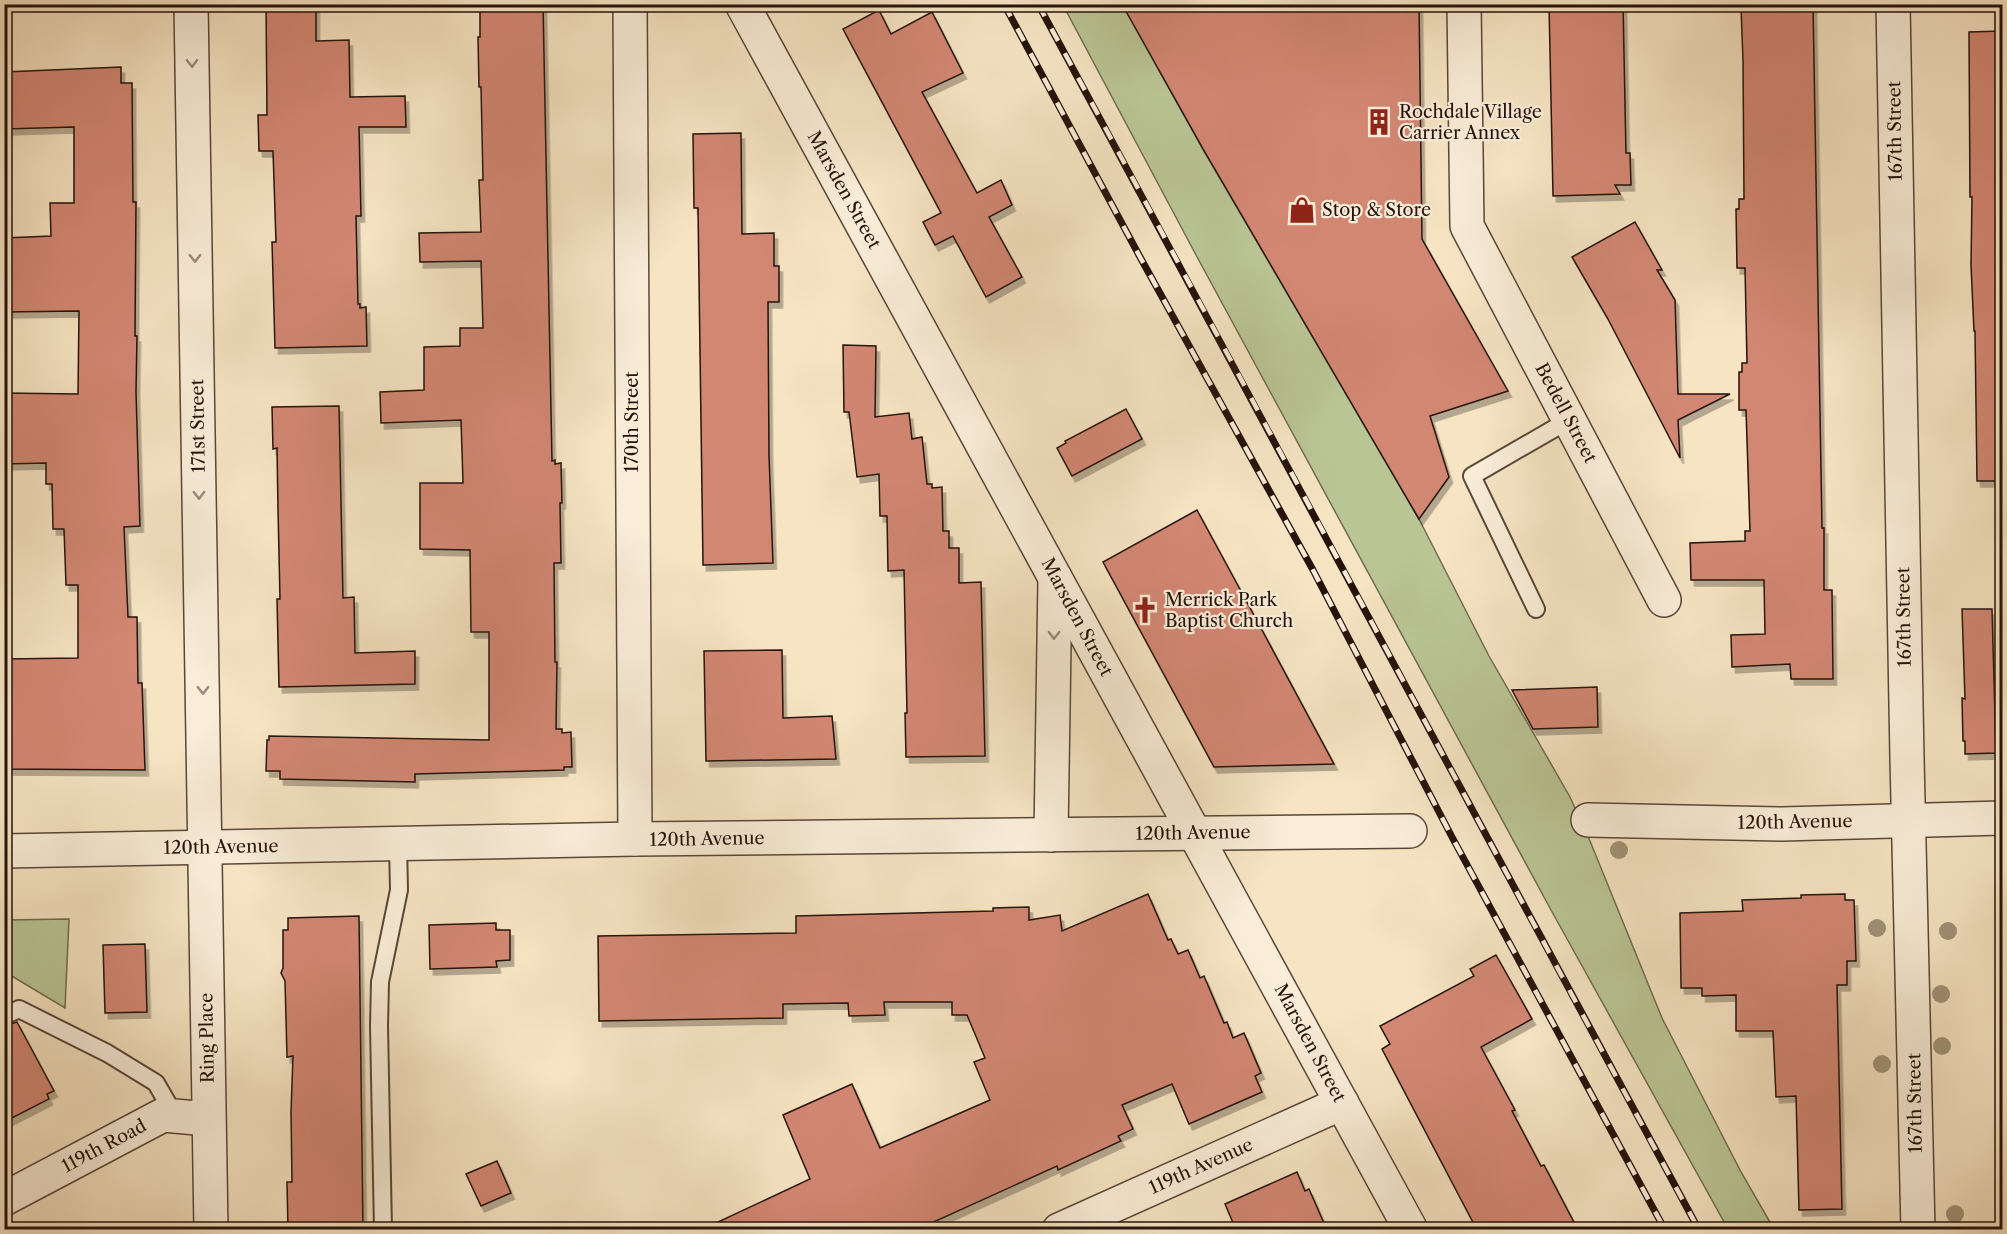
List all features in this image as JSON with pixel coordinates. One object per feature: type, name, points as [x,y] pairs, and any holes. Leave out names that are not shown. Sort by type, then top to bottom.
[{"type":"street","name":"171st Street","points":[[191,4],[205,847]]},
{"type":"street","name":"170th Street","points":[[630,4],[635,839]]},
{"type":"street","name":"Marsden Street","points":[[742,4],[1411,1230]]},
{"type":"street","name":"Bedell Street","points":[[1464,4],[1467,226],[1664,600]]},
{"type":"street","name":"167th Street","points":[[1893,4],[1918,1230]]},
{"type":"street","points":[[1051,835],[1055,576]]},
{"type":"street","name":"120th Avenue","points":[[1588,820],[1782,824],[2002,818]]},
{"type":"street","name":"120th Avenue","points":[[4,851],[635,839],[1410,831]]},
{"type":"street","name":"Ring Place","points":[[205,847],[211,1230]]},
{"type":"street","name":"119th Avenue","points":[[1059,1230],[1342,1103]]},
{"type":"street","name":"119th Road","points":[[4,1199],[163,1115],[208,1119]]},
{"type":"lane","points":[[1536,609],[1472,476],[1569,420]]},
{"type":"lane","points":[[383,1230],[380,982],[399,890],[398,844]]},
{"type":"lane","points":[[4,1017],[19,1009],[107,1053],[156,1083],[175,1116]]},
{"type":"green space","points":[[1063,5],[1123,5],[1419,519],[1489,656],[1570,797],[1662,1018],[1741,1172],[1774,1229],[1728,1229],[1551,910]]},
{"type":"green space","points":[[69,919],[65,1008],[5,972],[4,920]]},
{"type":"building","points":[[266,4],[316,4],[316,41],[349,40],[350,97],[405,96],[406,127],[359,127],[361,216],[356,216],[358,304],[360,308],[366,307],[367,346],[275,348],[272,242],[276,242],[273,151],[259,151],[258,115],[267,115]]},
{"type":"building","points":[[480,4],[543,4],[552,461],[555,460],[555,464],[561,463],[562,503],[560,503],[561,563],[554,563],[555,662],[557,662],[556,729],[562,729],[562,733],[571,732],[572,767],[564,767],[564,770],[415,774],[415,782],[280,779],[280,771],[266,771],[269,736],[489,740],[489,632],[471,632],[470,550],[420,549],[420,483],[463,483],[461,420],[381,423],[380,392],[424,390],[424,347],[460,346],[460,328],[483,328],[481,261],[420,262],[419,233],[481,232],[479,180],[483,180],[478,37],[480,37]]},
{"type":"building","name":"Stop & Store","points":[[1122,4],[1419,4],[1422,239],[1508,391],[1430,416],[1449,477],[1419,519],[1203,149]]},
{"type":"building","points":[[1549,4],[1623,4],[1626,153],[1630,153],[1631,185],[1615,185],[1620,194],[1553,196]]},
{"type":"building","points":[[1744,4],[1813,4],[1822,528],[1824,528],[1824,590],[1832,590],[1833,679],[1791,679],[1790,664],[1732,667],[1731,635],[1765,634],[1764,580],[1691,580],[1690,543],[1745,541],[1745,531],[1750,531],[1746,410],[1739,410],[1739,372],[1742,372],[1742,363],[1747,363],[1745,268],[1737,268],[1736,209],[1739,209],[1739,199],[1744,199],[1741,7],[1744,7]]},
{"type":"building","points":[[879,10],[891,34],[932,12],[963,73],[922,92],[977,193],[1001,180],[1012,205],[989,217],[1022,277],[986,297],[953,236],[935,245],[923,222],[941,213],[843,29]]},
{"type":"building","points":[[2002,31],[2002,481],[1977,481],[1975,331],[1971,265],[1969,32]]},
{"type":"building","points":[[121,67],[121,83],[132,83],[133,202],[136,202],[135,336],[137,336],[136,392],[140,526],[124,527],[128,617],[137,617],[138,683],[142,683],[145,770],[4,769],[4,659],[78,658],[78,585],[66,585],[64,529],[53,529],[52,484],[46,484],[46,463],[4,464],[4,393],[78,394],[79,311],[4,312],[4,238],[51,236],[50,203],[74,203],[74,127],[4,129],[4,72]]},
{"type":"building","points":[[741,133],[742,234],[774,233],[774,266],[779,266],[779,302],[768,302],[769,455],[773,563],[703,565],[698,208],[694,208],[693,134]]},
{"type":"building","points":[[1635,222],[1662,270],[1657,270],[1675,300],[1678,394],[1730,394],[1678,420],[1680,458],[1608,319],[1572,257]]},
{"type":"building","points":[[843,345],[876,346],[875,417],[909,413],[912,439],[922,437],[927,484],[932,484],[932,488],[942,487],[943,531],[949,531],[949,548],[959,548],[959,583],[981,582],[985,756],[906,757],[904,570],[888,571],[887,516],[880,516],[879,474],[857,477],[849,412],[844,412]]},
{"type":"building","points":[[339,406],[343,598],[354,597],[355,653],[415,651],[415,684],[279,687],[277,448],[273,449],[272,407]]},
{"type":"building","points":[[1126,409],[1142,439],[1072,476],[1057,448],[1066,443],[1065,441]]},
{"type":"building","points":[[1197,510],[1334,764],[1214,767],[1103,562]]},
{"type":"building","points":[[1962,609],[1992,609],[1996,753],[1965,754],[1962,698],[1965,699]]},
{"type":"building","points":[[782,650],[783,718],[832,716],[836,759],[706,761],[704,651]]},
{"type":"building","points":[[1597,687],[1598,727],[1533,729],[1512,690]]},
{"type":"building","points":[[1148,894],[1168,940],[1171,939],[1178,954],[1188,950],[1200,978],[1204,976],[1233,1038],[1244,1033],[1261,1073],[1255,1076],[1262,1092],[1189,1124],[1172,1084],[1122,1105],[1133,1129],[1118,1136],[1121,1141],[1058,1170],[1057,1166],[916,1230],[701,1230],[810,1179],[783,1115],[852,1084],[880,1148],[990,1100],[974,1062],[985,1058],[967,1015],[952,1015],[952,1002],[884,1002],[885,1015],[849,1016],[848,1003],[783,1004],[783,1018],[599,1021],[598,936],[796,933],[796,916],[993,911],[993,908],[1029,907],[1029,920],[1060,915],[1062,931]]},
{"type":"building","points":[[1845,894],[1845,900],[1854,900],[1856,961],[1847,961],[1847,985],[1837,985],[1842,1209],[1799,1210],[1796,1096],[1776,1097],[1773,1031],[1736,1031],[1736,995],[1702,996],[1702,988],[1681,988],[1680,913],[1743,911],[1742,900]]},
{"type":"building","points":[[359,916],[363,1230],[288,1230],[287,1182],[292,1182],[293,1056],[287,1057],[285,981],[281,973],[283,930],[288,930],[288,918]]},
{"type":"building","points":[[496,923],[496,930],[510,930],[510,960],[496,961],[497,967],[430,969],[429,925]]},
{"type":"building","points":[[145,944],[147,1012],[105,1013],[103,945]]},
{"type":"building","points":[[1496,955],[1532,1019],[1481,1047],[1515,1110],[1512,1111],[1541,1166],[1544,1165],[1578,1230],[1477,1230],[1382,1049],[1390,1044],[1380,1026],[1474,976],[1470,969]]},
{"type":"building","points":[[17,1022],[54,1091],[47,1094],[49,1099],[4,1122],[4,1026]]},
{"type":"building","points":[[497,1161],[511,1193],[481,1206],[466,1174]]},
{"type":"building","points":[[1297,1172],[1305,1191],[1309,1189],[1327,1230],[1236,1230],[1225,1204]]},
{"type":"railway","points":[[1004,4],[1140,257],[1313,570],[1452,837],[1665,1230]]},
{"type":"railway","points":[[1038,4],[1699,1230]]},
{"type":"place","name":"Rochdale Village Carrier Annex","points":[[1379,122]]},
{"type":"place","name":"Stop & Store","points":[[1302,210]]},
{"type":"place","name":"Merrick Park Baptist Church","points":[[1145,610]]}]
